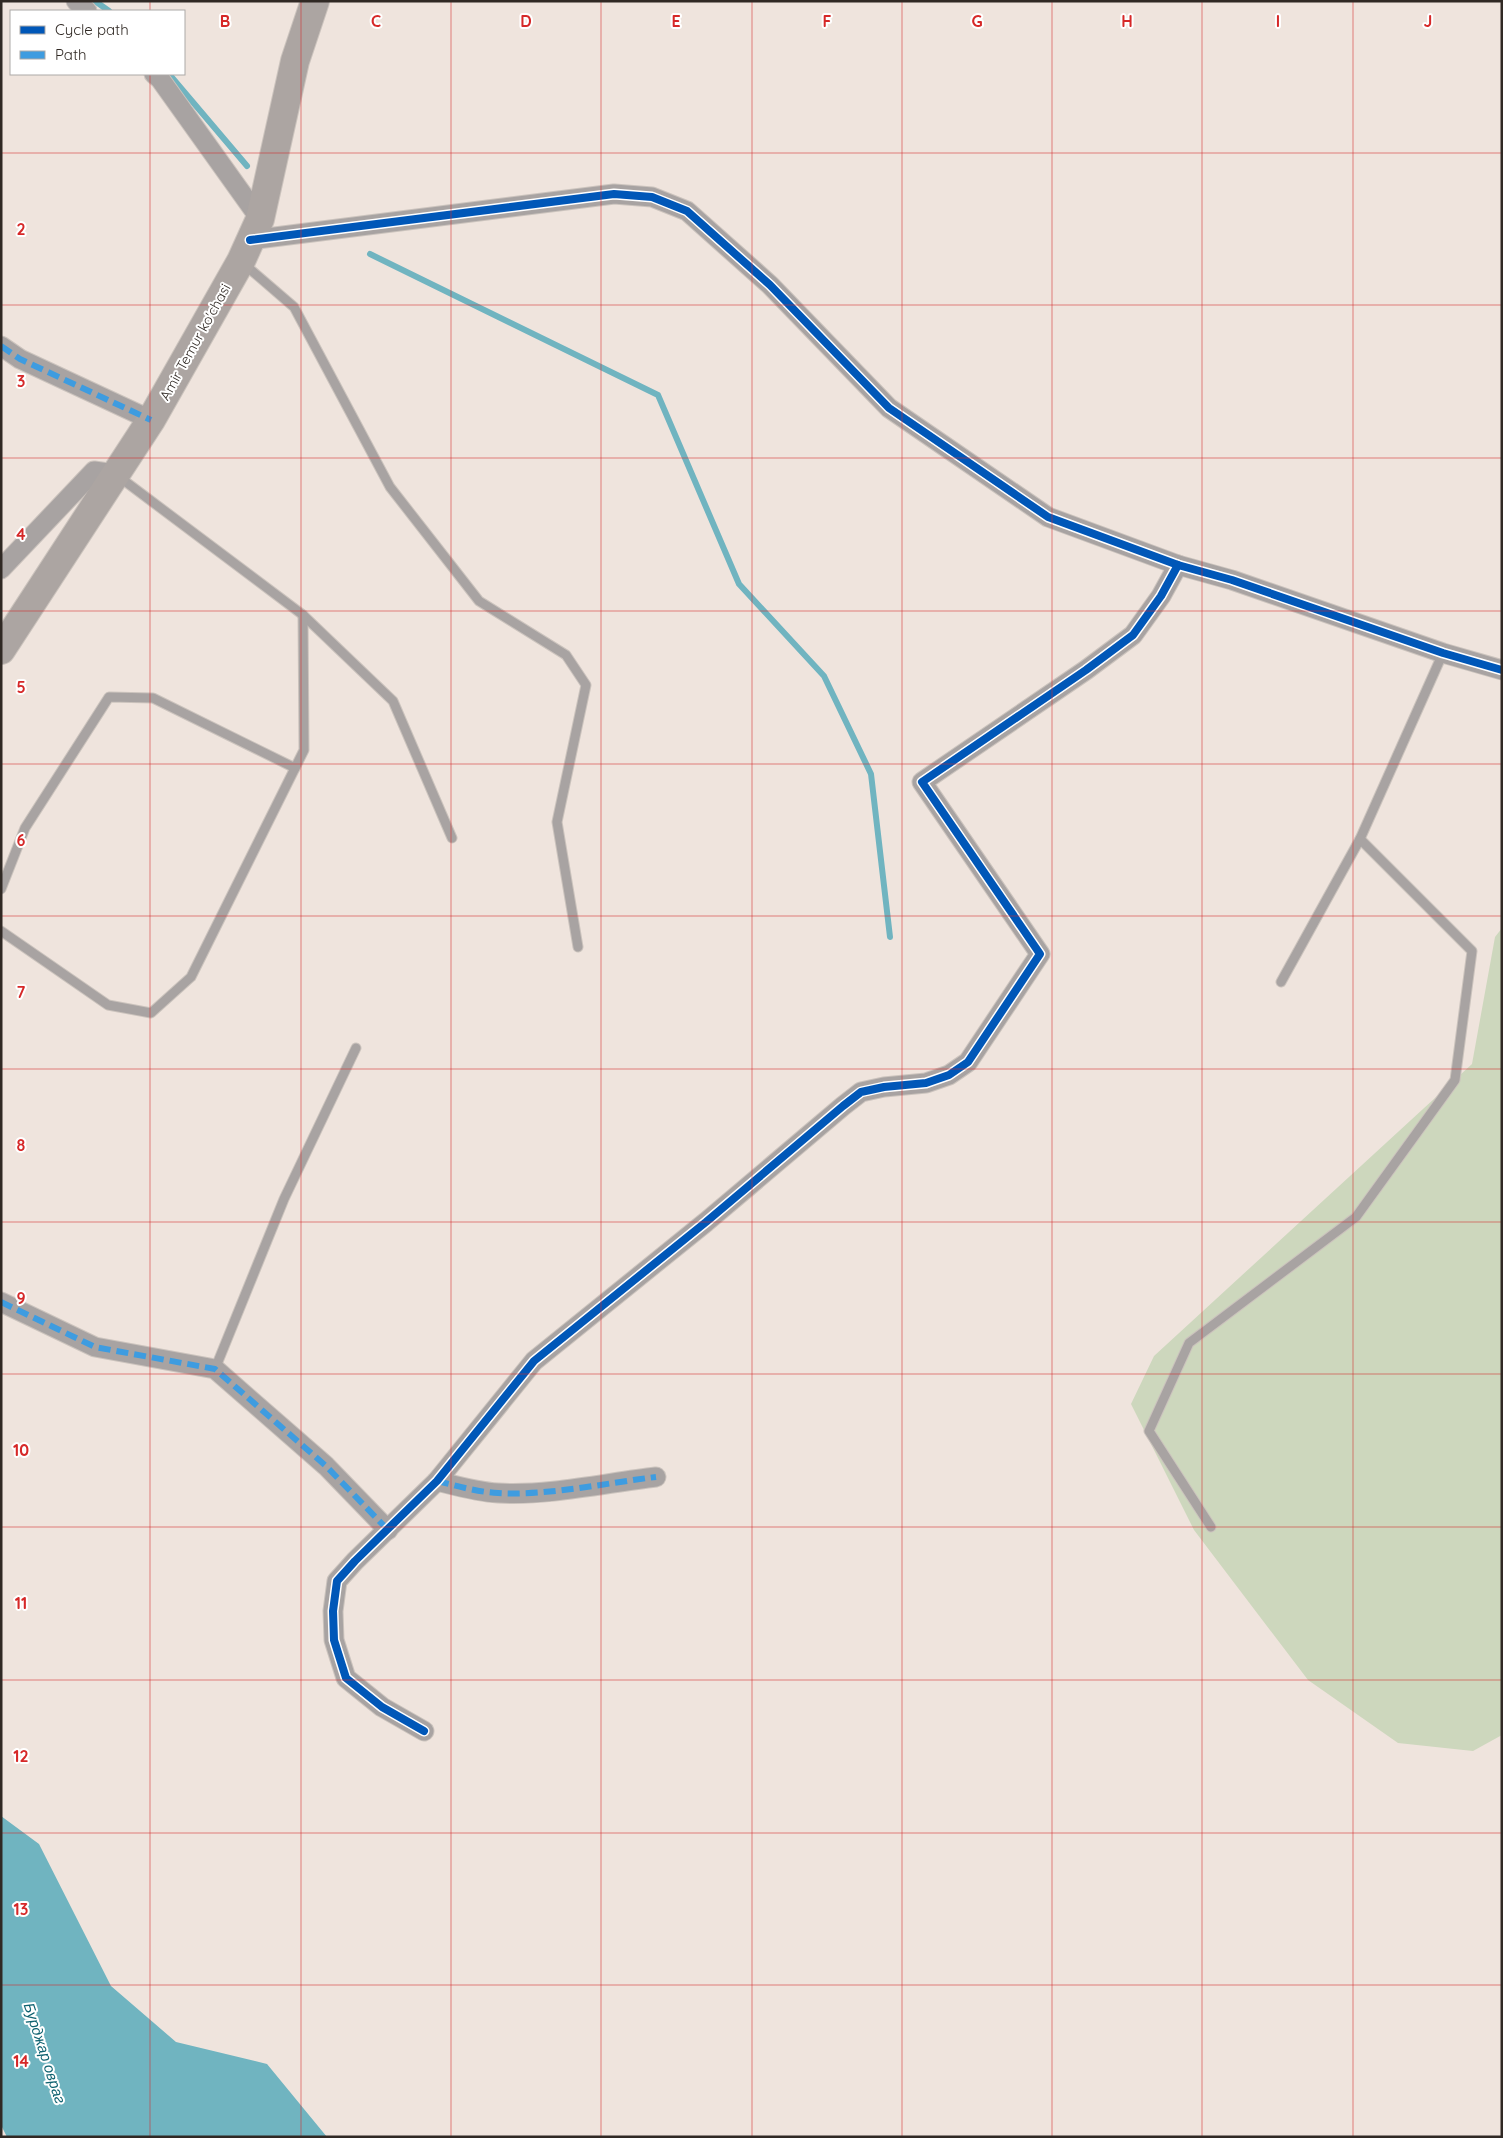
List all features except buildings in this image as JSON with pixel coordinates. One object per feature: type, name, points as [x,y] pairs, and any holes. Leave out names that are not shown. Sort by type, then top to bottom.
[{"type":"main road","name":"Amir Temur ko'chasi","points":[[1,650],[151,420],[250,240],[296,61],[315,1]]},
{"type":"street","points":[[76,1],[86,10]]},
{"type":"street","points":[[155,75],[160,79],[250,240],[614,194],[652,197],[687,211],[770,285],[889,408],[1048,516],[1178,565],[1232,580],[1443,653],[1502,670]]},
{"type":"street","points":[[1,346],[20,359],[151,420]]},
{"type":"street","points":[[1,569],[94,471],[115,474]]},
{"type":"street","points":[[424,1731],[382,1707],[346,1678],[334,1640],[333,1611],[337,1581],[437,1481],[534,1361],[706,1222],[843,1106],[861,1092],[884,1086],[926,1083],[949,1075],[968,1062],[1040,954],[922,782],[1133,636],[1161,596],[1178,565]]},
{"type":"street","points":[[1,1302],[95,1347],[214,1369],[326,1466],[388,1530]]},
{"type":"street","points":[[437,1481],[467,1489],[499,1493],[543,1492],[656,1477]]},
{"type":"lane","points":[[250,240],[294,307],[390,487],[479,601],[566,655],[586,685],[556,822],[578,947]]},
{"type":"lane","points":[[115,474],[303,615],[393,701],[452,838]]},
{"type":"lane","points":[[1,931],[108,1005],[151,1013],[191,977],[304,750],[303,615]]},
{"type":"lane","points":[[1281,982],[1360,839],[1443,653]]},
{"type":"lane","points":[[1,889],[25,828],[109,697],[153,698],[295,768]]},
{"type":"lane","points":[[1211,1527],[1149,1432],[1189,1343],[1356,1217],[1455,1080],[1472,951],[1360,839]]},
{"type":"lane","points":[[214,1369],[284,1199],[356,1048]]},
{"type":"green space","points":[[1502,928],[1502,1735],[1473,1751],[1398,1743],[1308,1680],[1194,1530],[1131,1404],[1154,1356],[1472,1064],[1495,937]]},
{"type":"water","name":"Бурджар овраг","points":[[1,1816],[39,1844],[111,1986],[176,2042],[267,2064],[327,2137],[7,2137],[1,2125]]},
{"type":"waterway","points":[[95,1],[108,10]]},
{"type":"waterway","points":[[170,75],[247,166]]},
{"type":"waterway","points":[[370,254],[658,395],[739,584],[824,676],[871,774],[890,937]]},
{"type":"marked path","points":[[1,346],[20,359],[151,420]]},
{"type":"marked path","points":[[1,1302],[95,1347],[215,1369],[326,1466],[388,1530]]},
{"type":"marked path","points":[[437,1481],[498,1493],[537,1493],[656,1477]]},
{"type":"cycle path","points":[[250,240],[614,194],[652,197],[687,211],[770,285],[889,408],[1048,517],[1178,565],[1232,580],[1443,653],[1502,670]]},
{"type":"cycle path","points":[[424,1731],[382,1707],[346,1678],[334,1640],[333,1611],[337,1581],[437,1481],[534,1361],[706,1222],[843,1106],[861,1092],[884,1087],[926,1083],[949,1075],[968,1062],[1040,954],[922,782],[1086,670],[1133,635],[1161,596],[1178,565]]}]
